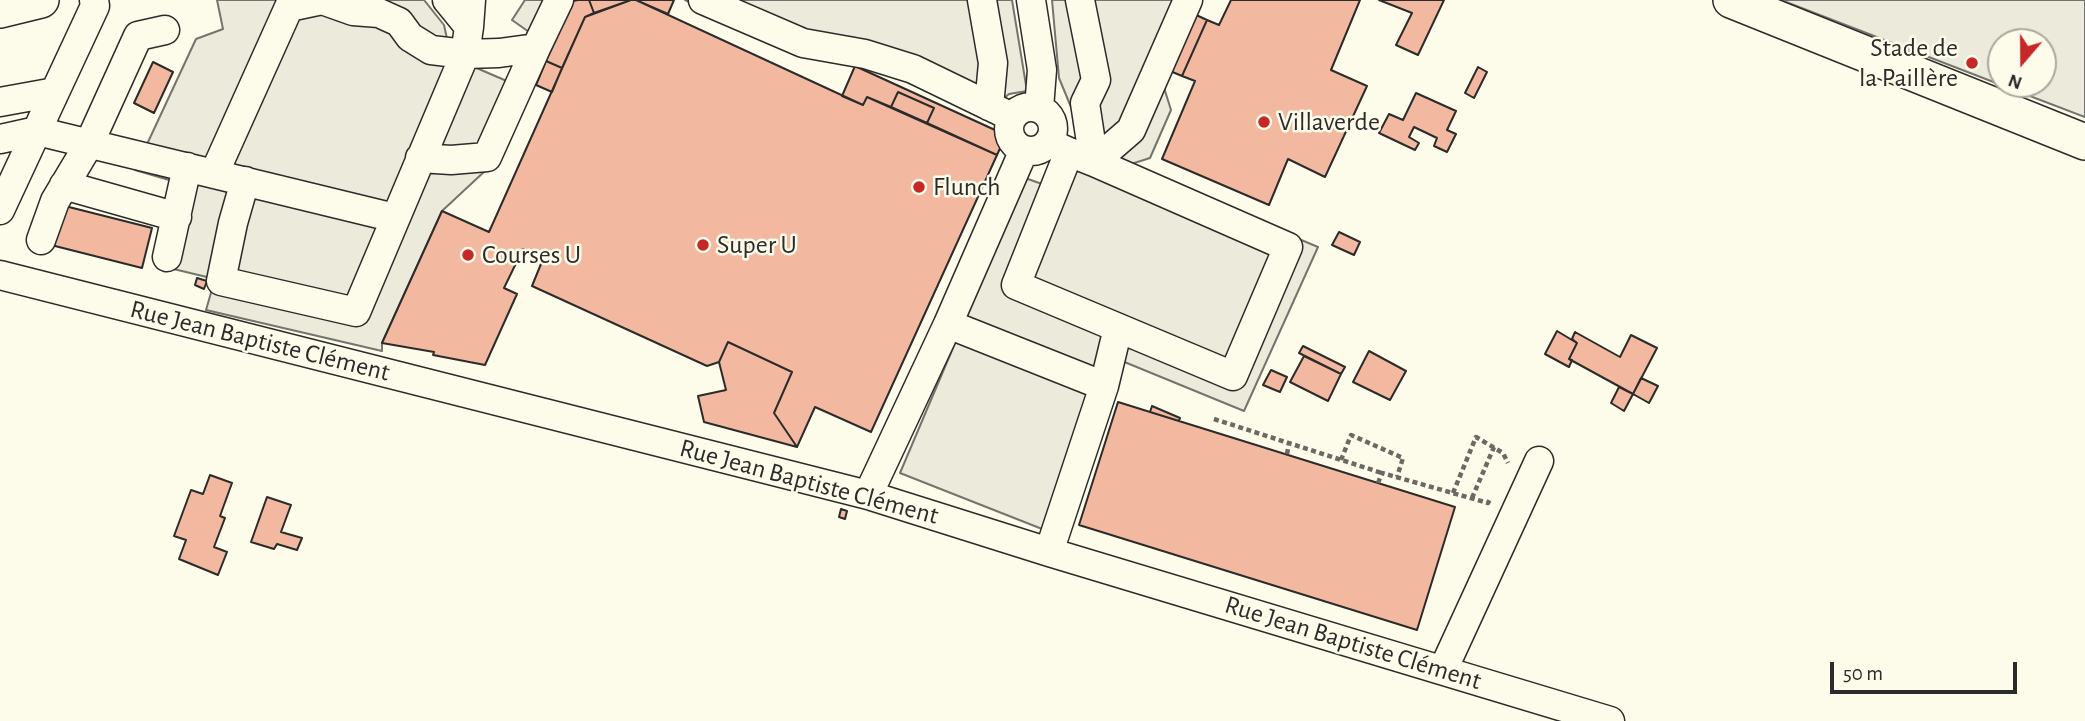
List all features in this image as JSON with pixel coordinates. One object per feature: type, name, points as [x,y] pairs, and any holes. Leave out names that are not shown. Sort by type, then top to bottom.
[{"type":"main road","points":[[0,10],[41,0]]},
{"type":"main road","points":[[1731,0],[2085,142]]},
{"type":"street","points":[[0,211],[95,6],[94,0]]},
{"type":"street","points":[[214,174],[289,7],[322,0],[354,11],[379,13],[399,22],[410,37],[431,50],[468,27]]},
{"type":"street","points":[[447,0],[468,27],[499,53],[536,48]]},
{"type":"street","points":[[420,159],[487,157],[559,0]]},
{"type":"street","points":[[703,0],[803,43],[865,54],[913,69],[1001,111],[1040,108],[1053,124],[1059,152],[1016,285],[1233,376],[1288,247],[1059,152],[1013,142],[1001,111],[982,0]]},
{"type":"street","points":[[1031,0],[1042,70],[1040,108]]},
{"type":"street","points":[[868,495],[948,324],[1059,152],[1096,80],[1080,0]]},
{"type":"street","points":[[1059,152],[1131,130],[1188,0]]},
{"type":"street","points":[[245,181],[221,281],[356,312],[420,159],[468,27]]},
{"type":"street","points":[[41,240],[55,201],[89,144],[138,36],[165,30]]},
{"type":"street","points":[[0,102],[55,92]]},
{"type":"street","points":[[0,139],[37,131],[395,218]]},
{"type":"street","points":[[167,257],[187,167]]},
{"type":"street","points":[[64,185],[177,217]]},
{"type":"street","name":"Rue Jean Baptiste Clément","points":[[0,275],[868,495],[1610,721]]},
{"type":"street","points":[[948,324],[1104,386]]},
{"type":"street","points":[[1049,552],[1104,386],[1118,328]]},
{"type":"street","points":[[1443,670],[1539,461]]},
{"type":"path","points":[[1214,419],[1382,473],[1488,503],[1493,492]]},
{"type":"path","points":[[1341,460],[1351,435],[1403,458],[1397,477]]},
{"type":"path","points":[[1453,493],[1476,437],[1503,453],[1509,461],[1504,472]]},
{"type":"path","points":[[1287,454],[1289,443]]},
{"type":"path","points":[[1472,498],[1494,447]]},
{"type":"path","points":[[1378,483],[1382,473]]},
{"type":"shaded area","points":[[217,0],[424,0],[444,25],[451,57],[530,91],[500,157],[442,211],[382,343],[382,351],[206,310],[215,279],[157,265],[176,182],[135,170],[196,39],[223,29]]},
{"type":"shaded area","points":[[525,0],[570,0],[549,46],[512,20]]},
{"type":"shaded area","points":[[685,0],[1012,0],[1027,91],[1009,94],[982,116],[897,74],[803,54]]},
{"type":"shaded area","points":[[1052,0],[1201,0],[1161,78],[1171,110],[1150,158],[1125,166],[1318,247],[1244,411],[1122,361],[1065,538],[900,473],[1025,178],[1045,185],[1083,136],[1059,78]]},
{"type":"shaded area","name":"Stade de la Paillère","points":[[1781,0],[2085,0],[2085,117],[2036,98],[2057,98],[2057,28],[1987,28],[1987,79]]},
{"type":"building","points":[[589,0],[594,13],[585,17],[562,68],[546,61],[573,1]]},
{"type":"building","points":[[589,0],[631,0],[594,13]]},
{"type":"building","points":[[631,0],[863,105],[867,97],[997,155],[871,432],[815,407],[797,447],[774,413],[792,372],[728,342],[719,362],[707,366],[532,286],[543,259],[523,249],[504,288],[517,294],[485,365],[382,343],[442,211],[489,232],[585,17]]},
{"type":"building","points":[[636,0],[674,0],[668,14]]},
{"type":"building","name":"Villaverde","points":[[1231,0],[1360,0],[1331,70],[1367,86],[1325,177],[1288,159],[1269,205],[1162,159],[1195,81],[1182,76],[1207,20],[1219,25]]},
{"type":"building","points":[[1379,0],[1444,0],[1418,55],[1396,45],[1412,13]]},
{"type":"building","points":[[1194,14],[1207,20],[1182,76],[1170,71]]},
{"type":"building","points":[[546,61],[562,68],[552,92],[536,85]]},
{"type":"building","points":[[153,62],[173,72],[154,113],[134,103]]},
{"type":"building","points":[[855,66],[1006,135],[997,155],[927,123],[934,108],[898,92],[891,107],[867,97],[863,105],[842,96]]},
{"type":"building","points":[[1478,67],[1487,72],[1474,98],[1465,93]]},
{"type":"building","points":[[898,92],[934,108],[927,123],[891,107]]},
{"type":"building","points":[[1416,93],[1456,111],[1447,130],[1456,134],[1447,152],[1434,146],[1437,138],[1414,127],[1409,137],[1419,143],[1415,150],[1379,133],[1389,114],[1403,120]]},
{"type":"building","points":[[61,205],[152,228],[142,268],[51,245]]},
{"type":"building","points":[[1339,232],[1360,242],[1354,255],[1332,245]]},
{"type":"building","points":[[197,278],[207,281],[204,289],[195,285]]},
{"type":"building","points":[[1557,331],[1577,343],[1569,359],[1572,360],[1569,367],[1545,354]]},
{"type":"building","points":[[1575,332],[1620,357],[1631,335],[1657,348],[1633,394],[1569,359],[1577,343],[1572,339]]},
{"type":"building","points":[[728,342],[792,372],[774,413],[797,447],[704,422],[698,396],[726,390],[719,362]]},
{"type":"building","points":[[1303,346],[1345,367],[1341,374],[1299,353]]},
{"type":"building","points":[[1369,351],[1406,371],[1390,400],[1353,382]]},
{"type":"building","points":[[1304,356],[1341,374],[1328,401],[1290,382]]},
{"type":"building","points":[[1271,370],[1287,377],[1280,392],[1263,385]]},
{"type":"building","points":[[1641,378],[1658,386],[1649,403],[1633,394]]},
{"type":"building","points":[[1619,387],[1633,394],[1624,411],[1611,403]]},
{"type":"building","points":[[1118,402],[1455,507],[1417,630],[1079,525]]},
{"type":"building","points":[[1152,406],[1180,418],[1179,421],[1150,412]]},
{"type":"building","points":[[210,475],[232,483],[220,516],[225,518],[214,547],[227,552],[218,575],[179,559],[186,540],[174,536],[191,490],[203,494]]},
{"type":"building","points":[[267,497],[291,505],[281,532],[302,538],[297,550],[277,544],[274,549],[251,542]]},
{"type":"building","points":[[841,509],[847,511],[845,519],[839,517]]},
{"type":"place","name":"Stade de la Paillère","points":[[1972,63]]},
{"type":"place","name":"Villaverde","points":[[1264,122]]},
{"type":"place","name":"Flunch","points":[[919,187]]},
{"type":"place","name":"Super U","points":[[703,245]]},
{"type":"place","name":"Courses U","points":[[468,255]]}]
